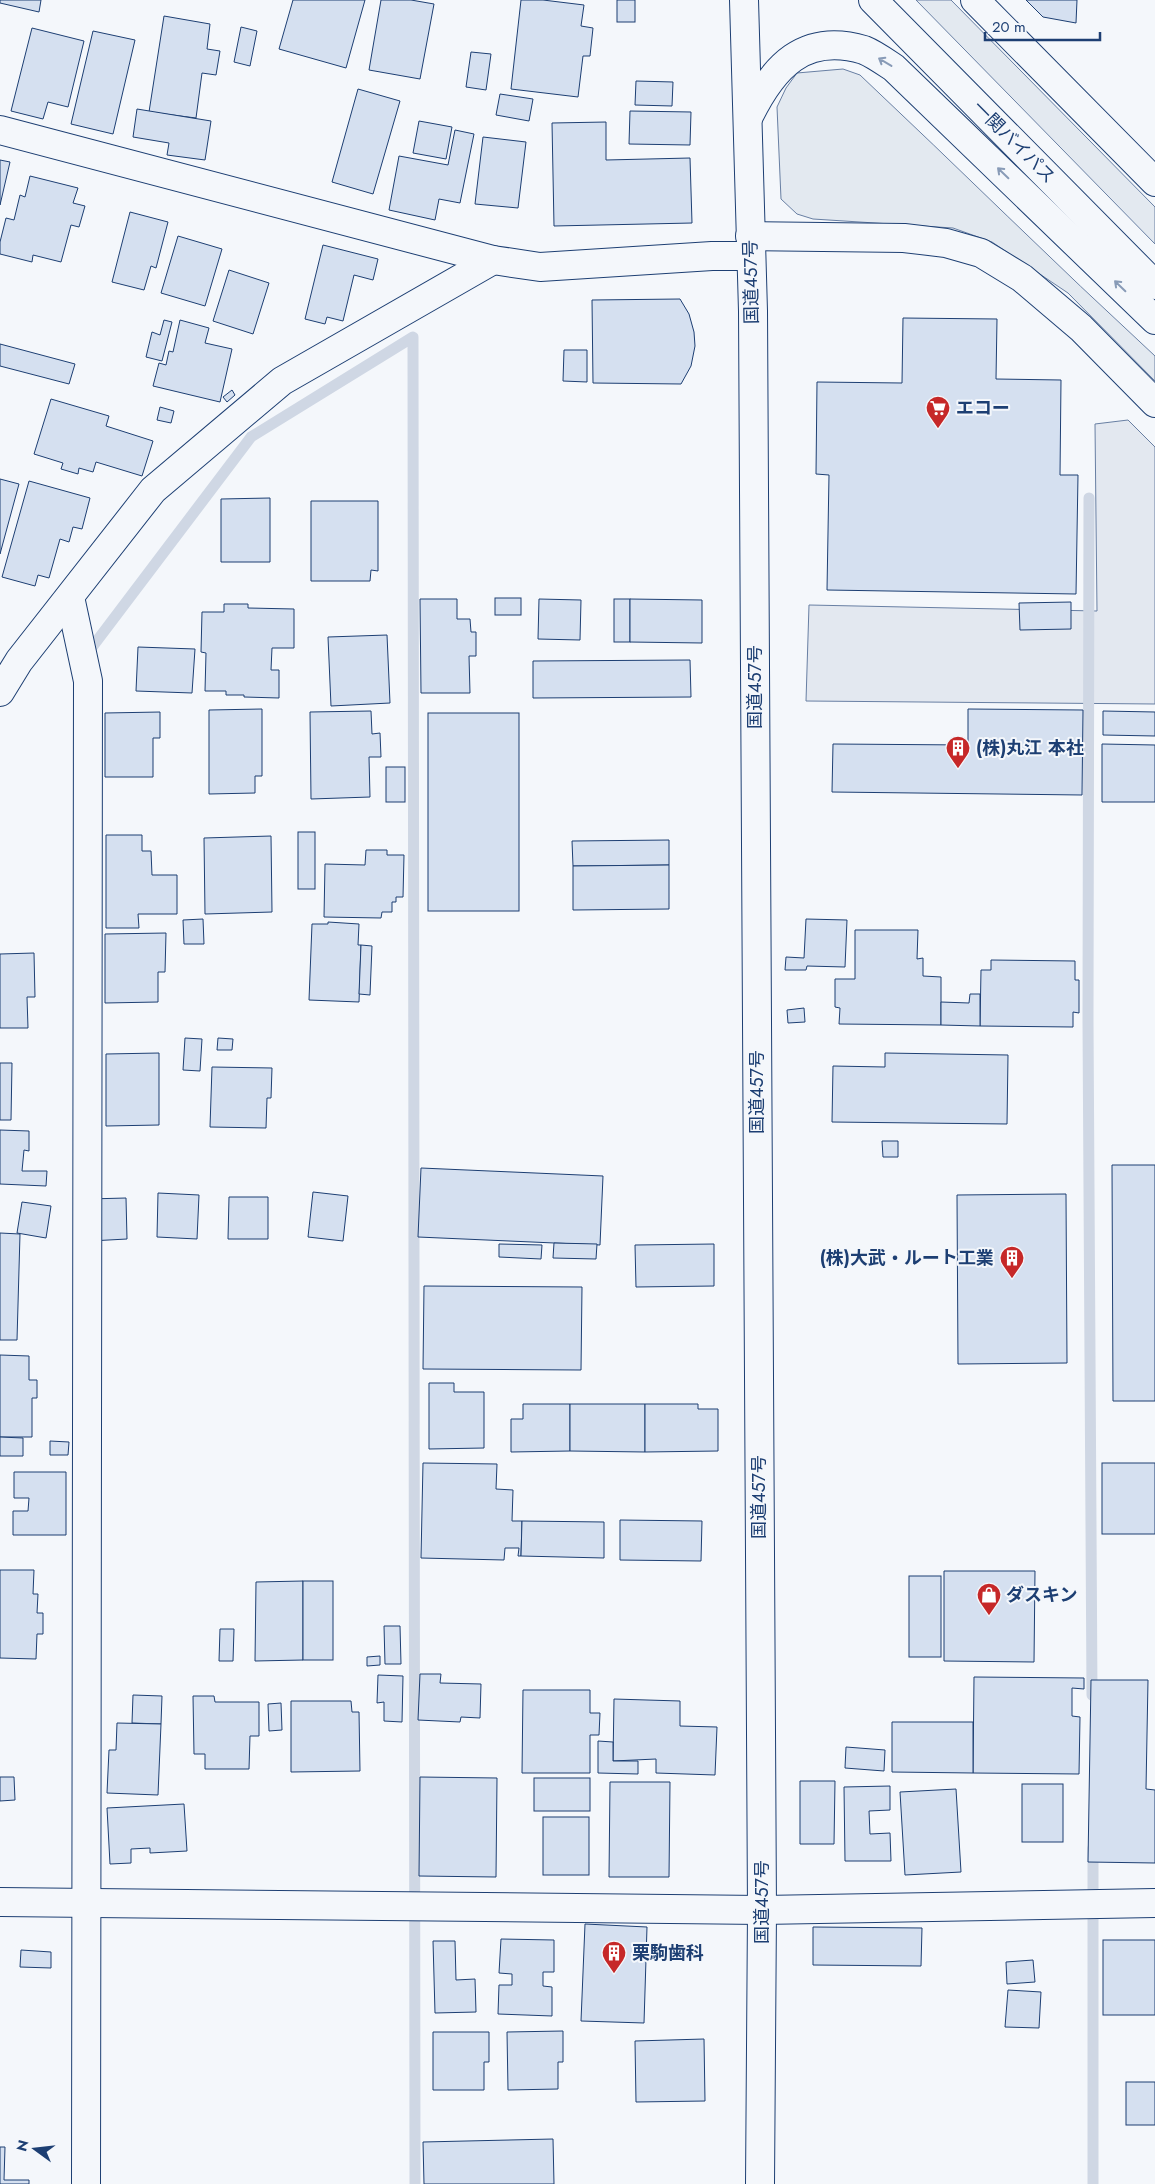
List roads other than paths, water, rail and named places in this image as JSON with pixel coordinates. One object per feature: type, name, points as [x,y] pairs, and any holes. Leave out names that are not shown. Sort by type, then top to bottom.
[{"type":"main road","name":"国道457号","points":[[744,0],[753,311],[762,1910],[760,2184]]},
{"type":"main road","name":"一関バイパス","points":[[873,0],[1155,285]]},
{"type":"main road","points":[[975,0],[1155,182]]},
{"type":"main road","points":[[748,116],[762,89],[789,60],[816,46],[834,45],[865,51],[894,68],[1155,320]]},
{"type":"main road","points":[[0,130],[493,260],[540,267],[712,256],[750,246],[904,238],[946,243],[981,253],[1022,278],[1080,328],[1155,403]]},
{"type":"main road","points":[[0,692],[19,661],[153,490],[282,381],[493,260]]},
{"type":"main road","points":[[70,597],[88,681],[86,2184]]},
{"type":"main road","points":[[0,1902],[762,1910],[1155,1902]]},
{"type":"waterway","points":[[93,646],[251,437],[413,337],[415,2184]]},
{"type":"waterway","points":[[1089,498],[1088,1021],[1092,1695]]},
{"type":"waterway","points":[[1093,1848],[1093,2184]]},
{"type":"place","name":"エコー","points":[[938,429]]},
{"type":"place","name":"(株)丸江 本社","points":[[958,769]]},
{"type":"place","name":"(株)大武・ルート工業","points":[[1012,1279]]},
{"type":"place","name":"ダスキン","points":[[989,1616]]},
{"type":"place","name":"栗駒歯科","points":[[614,1974]]}]
